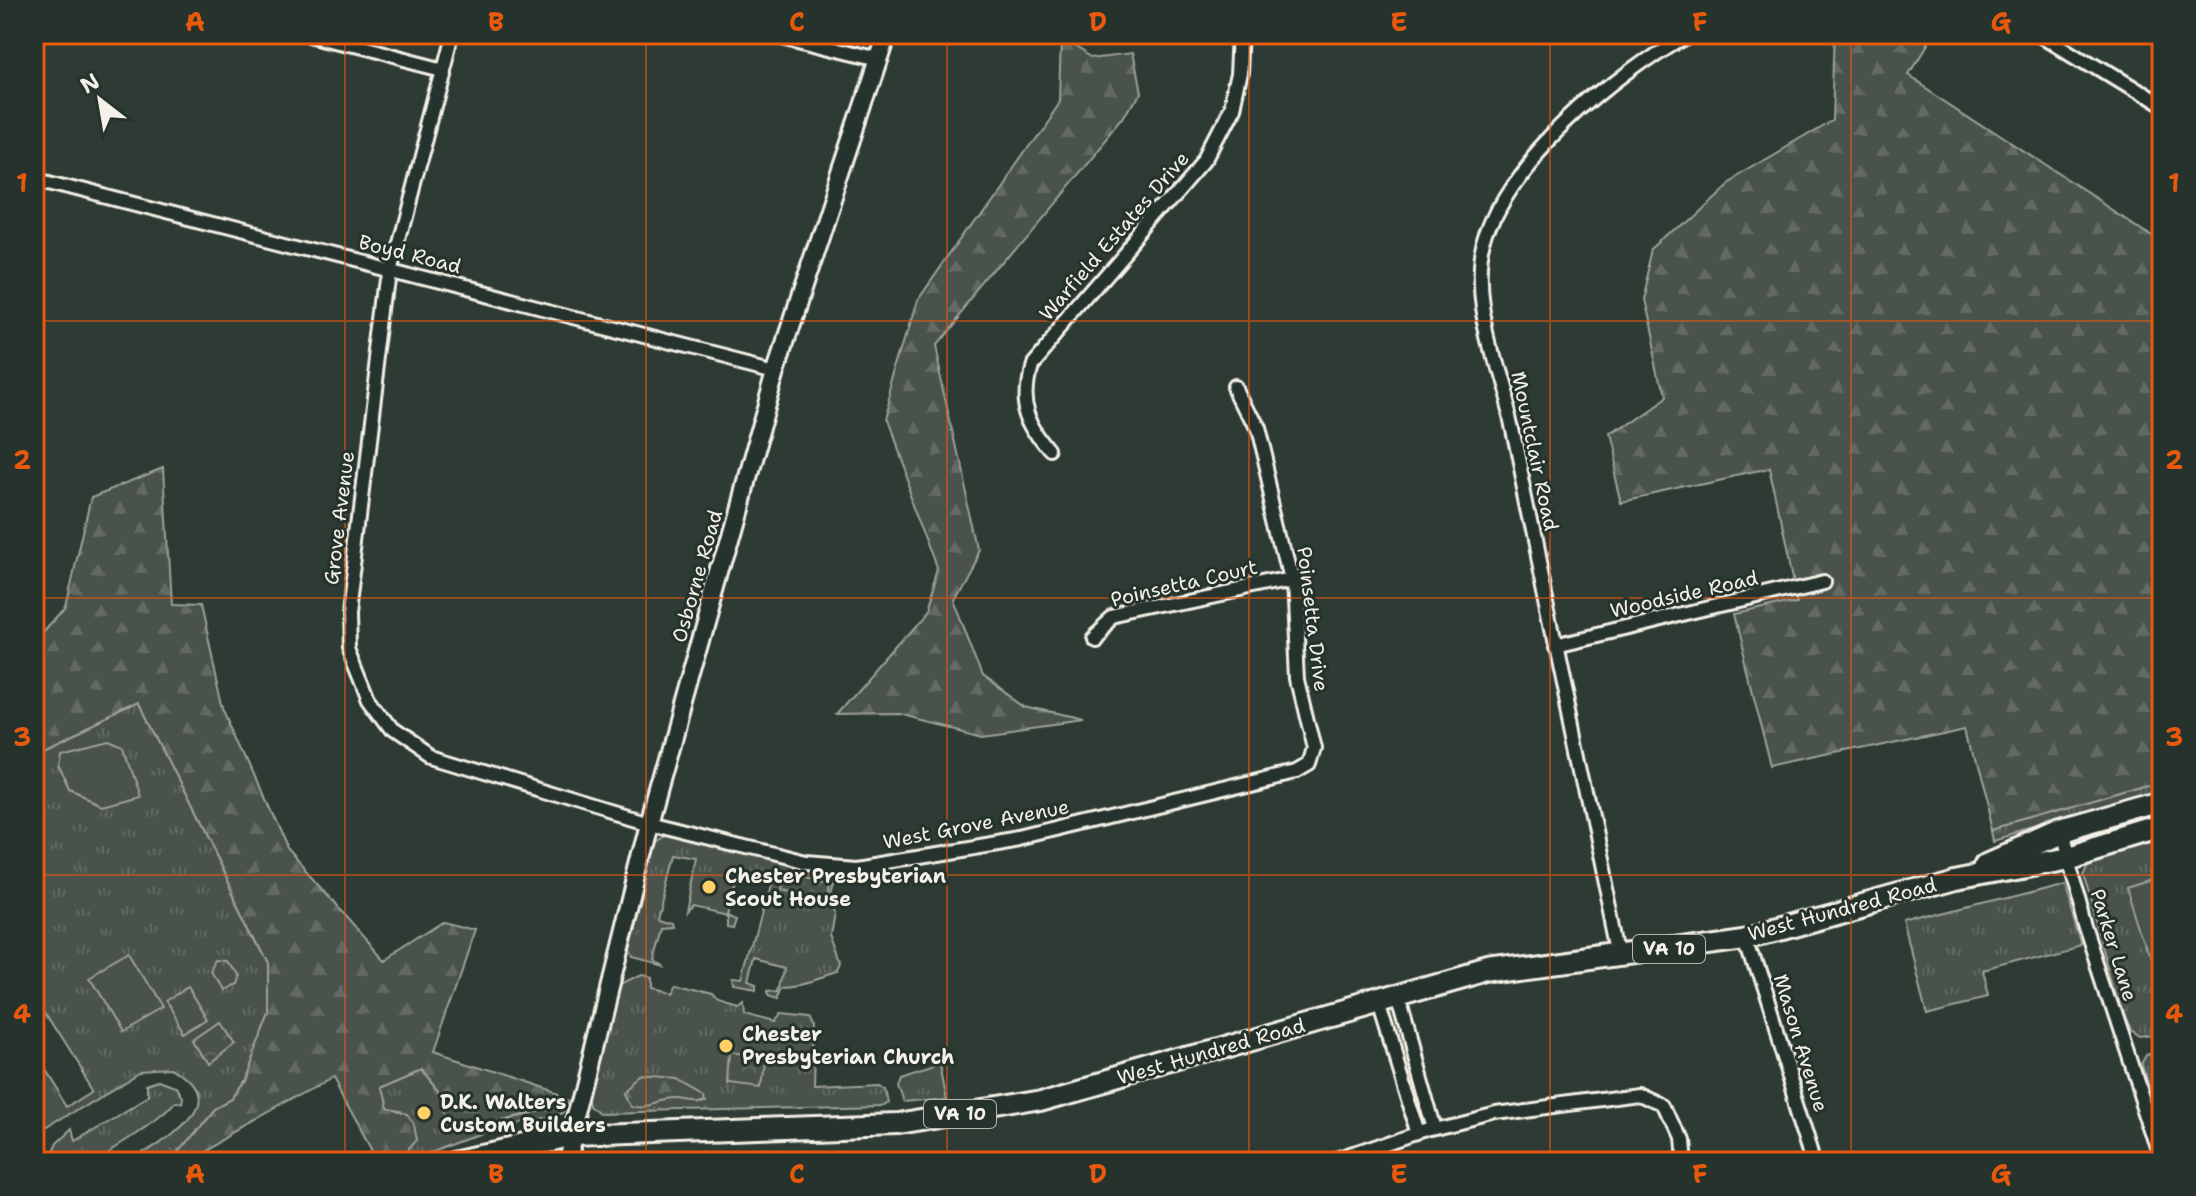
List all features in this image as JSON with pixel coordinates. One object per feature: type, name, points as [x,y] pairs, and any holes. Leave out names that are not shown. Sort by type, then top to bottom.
[{"type":"main road","name":"West Hundred Road","points":[[1957,878],[2059,832],[2162,803]]},
{"type":"main road","name":"West Hundred Road","points":[[457,1162],[570,1136],[896,1124],[1041,1100],[1488,972],[1622,957],[1747,936],[1957,878],[2066,857],[2162,828]]},
{"type":"street","points":[[307,34],[443,69]]},
{"type":"street","name":"Grove Avenue","points":[[452,34],[390,270],[348,612],[349,648],[370,700],[393,731],[431,757],[649,823]]},
{"type":"street","points":[[777,34],[879,59]]},
{"type":"street","name":"Osborne Road","points":[[565,1162],[649,823],[776,369],[887,34]]},
{"type":"street","name":"Warfield Estates Drive","points":[[1055,454],[1030,422],[1025,397],[1030,365],[1206,161],[1232,111],[1240,74],[1242,34]]},
{"type":"street","name":"Mountclair Road","points":[[1622,957],[1512,429],[1478,285],[1484,242],[1508,196],[1553,136],[1614,83],[1685,34]]},
{"type":"street","points":[[2041,34],[2162,108]]},
{"type":"street","name":"Boyd Road","points":[[34,178],[776,369]]},
{"type":"street","name":"Poinsetta Drive","points":[[1236,387],[1256,428],[1292,579],[1297,676],[1314,748],[1309,765]]},
{"type":"street","name":"Poinsetta Court","points":[[1092,637],[1114,617],[1292,579]]},
{"type":"street","name":"Woodside Road","points":[[1555,645],[1822,581]]},
{"type":"street","name":"West Grove Avenue","points":[[649,823],[806,862],[857,866],[1025,839],[1285,776],[1309,765]]},
{"type":"street","name":"Parker Lane","points":[[2059,832],[2162,1161]]},
{"type":"street","name":"Mason Avenue","points":[[1747,936],[1818,1162]]},
{"type":"street","points":[[1388,1001],[1435,1129]]},
{"type":"street","points":[[1388,1001],[1419,1134]]},
{"type":"street","points":[[1337,1162],[1435,1129],[1494,1114],[1640,1095],[1664,1106],[1679,1139],[1681,1162]]},
{"type":"green space","points":[[1835,34],[1933,34],[1908,75],[2162,241],[2162,782],[1993,831],[1967,726],[1772,768],[1734,614],[1797,600],[1769,469],[1621,501],[1605,437],[1662,397],[1641,300],[1653,250],[1725,183],[1832,120]]},
{"type":"green space","points":[[1060,39],[1093,59],[1130,54],[1138,92],[1124,117],[934,346],[979,550],[953,598],[983,676],[1026,707],[1081,720],[981,734],[897,713],[837,714],[926,612],[939,571],[883,421],[918,300],[1058,99]]},
{"type":"green space","points":[[163,469],[171,604],[201,605],[224,707],[287,851],[384,960],[443,922],[475,930],[433,1052],[557,1093],[545,1110],[458,1131],[449,1126],[446,1098],[421,1068],[379,1086],[384,1109],[407,1114],[414,1125],[417,1141],[406,1153],[375,1160],[331,1079],[182,1162],[169,1162],[213,1107],[230,1098],[241,1081],[268,1012],[268,962],[139,704],[34,753],[34,643],[66,607],[91,497]]},
{"type":"green space","points":[[139,704],[268,962],[268,1012],[241,1081],[229,1099],[213,1107],[169,1162],[130,1162],[173,1134],[194,1108],[197,1095],[190,1081],[173,1068],[141,1070],[34,1136],[34,1053],[67,1106],[94,1089],[34,994],[34,753]]},
{"type":"green space","points":[[108,739],[122,745],[138,795],[101,805],[70,791],[58,765],[60,751]]},
{"type":"green space","points":[[2162,782],[2162,792],[1995,841],[1993,831]]},
{"type":"green space","points":[[666,834],[809,869],[836,872],[830,898],[835,914],[831,938],[841,966],[838,973],[786,986],[781,998],[771,995],[770,991],[782,990],[787,967],[756,959],[750,983],[758,986],[758,991],[734,987],[733,980],[743,981],[769,881],[735,873],[725,911],[735,915],[732,924],[726,923],[726,913],[691,905],[685,911],[696,859],[673,855],[657,915],[671,919],[672,923],[661,924],[652,959],[661,965],[631,957],[627,948],[648,845]]},
{"type":"green space","points":[[2162,835],[2162,1035],[2140,1038],[2130,1031],[2124,1019],[2083,873],[2090,858]]},
{"type":"green space","points":[[775,871],[830,882],[827,901],[777,891],[780,877],[774,875]]},
{"type":"green space","points":[[2162,877],[2162,996],[2128,888]]},
{"type":"green space","points":[[2062,883],[2081,945],[1982,971],[1988,996],[1927,1011],[1904,924]]},
{"type":"green space","points":[[129,955],[161,1009],[121,1032],[89,978]]},
{"type":"green space","points":[[218,960],[228,961],[236,976],[233,985],[221,991],[211,973]]},
{"type":"green space","points":[[638,976],[646,978],[646,988],[665,993],[670,984],[711,994],[717,1001],[737,1007],[743,1003],[744,1015],[775,1023],[782,1014],[810,1017],[814,1026],[812,1086],[877,1083],[883,1087],[886,1102],[882,1105],[603,1112],[593,1103],[591,1091],[618,986]]},
{"type":"green space","points":[[188,987],[208,1019],[185,1034],[164,1002]]},
{"type":"green space","points":[[220,1021],[234,1042],[208,1062],[194,1039]]},
{"type":"green space","points":[[2162,1048],[2162,1133],[2141,1065],[2146,1056]]},
{"type":"green space","points":[[732,1055],[769,1061],[764,1062],[761,1088],[730,1084]]},
{"type":"green space","points":[[940,1062],[947,1097],[902,1101],[896,1083],[899,1075]]},
{"type":"green space","points":[[421,1068],[446,1098],[458,1131],[527,1115],[553,1103],[557,1093],[569,1097],[564,1111],[555,1117],[494,1129],[407,1162],[376,1162],[392,1157],[400,1111],[384,1109],[379,1086]]},
{"type":"green space","points":[[643,1076],[680,1079],[706,1094],[707,1099],[632,1104],[626,1090]]},
{"type":"green space","points":[[159,1080],[175,1086],[181,1097],[180,1103],[174,1102],[147,1126],[92,1159],[75,1163],[45,1162],[52,1146],[69,1130],[72,1141],[147,1096],[147,1084]]},
{"type":"place","name":"Chester Presbyterian Scout House","points":[[709,887]]},
{"type":"place","name":"Chester Presbyterian Church","points":[[726,1046]]},
{"type":"place","name":"D.K. Walters Custom Builders","points":[[424,1113]]}]
